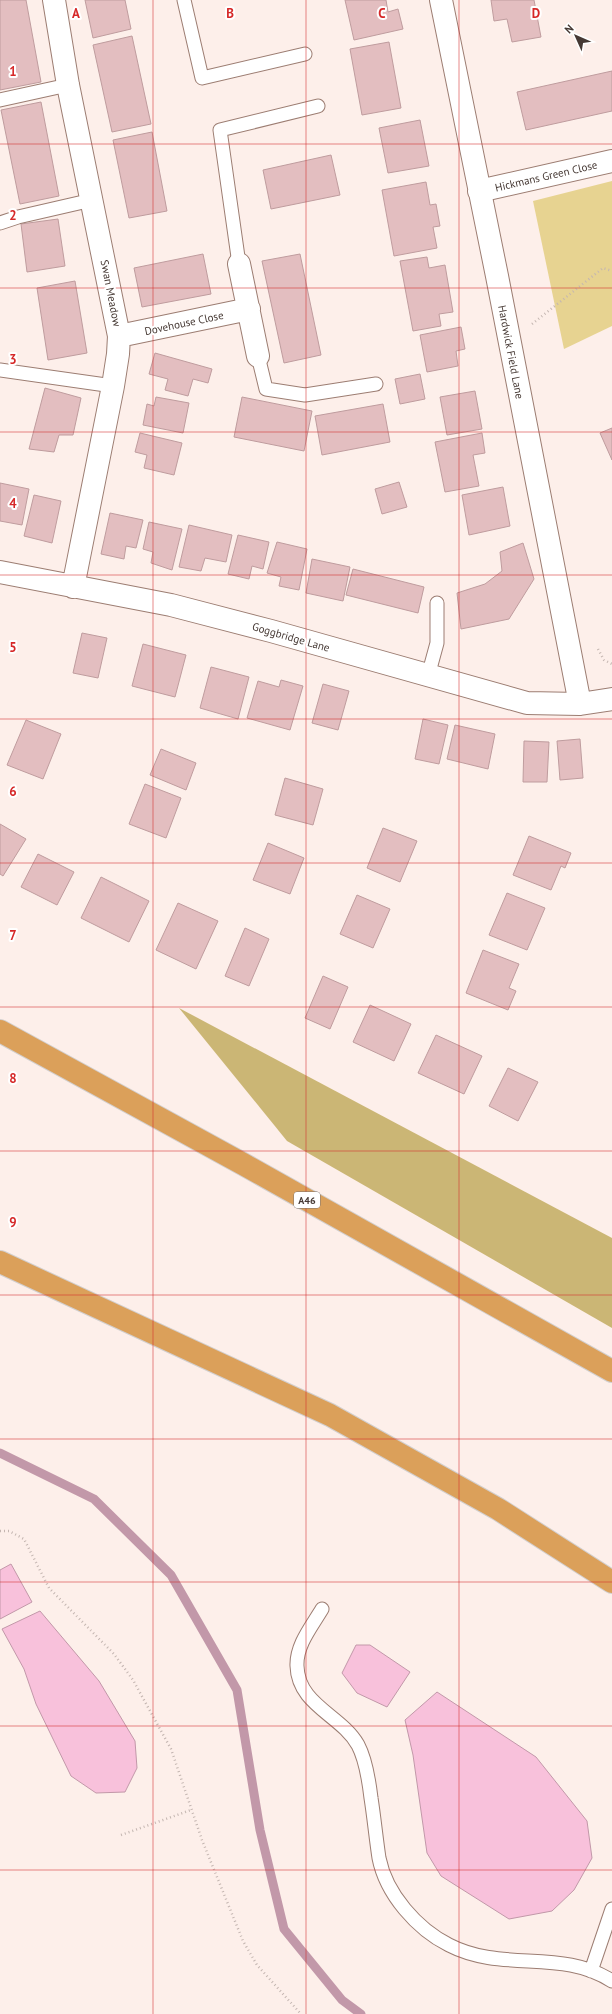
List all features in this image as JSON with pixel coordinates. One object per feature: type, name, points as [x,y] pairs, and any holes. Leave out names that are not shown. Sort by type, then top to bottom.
[{"type":"highway","name":"A46","points":[[0,1031],[250,1168],[612,1370]]},
{"type":"highway","points":[[0,1262],[330,1416],[498,1509],[612,1582]]},
{"type":"street","name":"Swan Meadow","points":[[54,0],[68,85],[119,336],[113,386],[73,587]]},
{"type":"street","name":"Hardwick Field Lane","points":[[441,0],[580,704]]},
{"type":"street","name":"Hickmans Green Close","points":[[479,191],[612,161]]},
{"type":"street","points":[[239,264],[258,356]]},
{"type":"street","name":"Dovehouse Close","points":[[119,336],[249,309]]},
{"type":"street","name":"Goggbridge Lane","points":[[0,572],[171,605],[271,631],[527,703],[580,704],[612,699]]},
{"type":"lane","points":[[184,0],[202,78],[305,54]]},
{"type":"lane","points":[[0,100],[68,85]]},
{"type":"lane","points":[[239,264],[220,130],[318,106]]},
{"type":"lane","points":[[0,223],[18,217],[92,200]]},
{"type":"lane","points":[[258,356],[266,389],[305,395],[376,384]]},
{"type":"lane","points":[[0,370],[113,386]]},
{"type":"lane","points":[[428,676],[437,643],[437,603]]},
{"type":"lane","points":[[322,1609],[299,1650],[297,1666],[301,1685],[312,1701],[350,1733],[358,1746],[370,1788],[380,1859],[390,1886],[404,1907],[424,1929],[449,1945],[473,1955],[498,1960],[569,1964],[591,1970],[612,1981]]},
{"type":"lane","points":[[591,1970],[612,1909]]},
{"type":"path","points":[[532,324],[602,268],[612,271]]},
{"type":"path","points":[[0,1531],[9,1531],[24,1539],[49,1588],[123,1666],[171,1749],[191,1810],[231,1914],[246,1947],[278,1990],[301,2014]]},
{"type":"path","points":[[121,1835],[191,1810]]},
{"type":"shaded area","points":[[612,181],[612,326],[564,349],[533,201]]},
{"type":"shaded area","points":[[179,1008],[612,1238],[612,1328],[287,1141]]},
{"type":"shaded area","points":[[11,1564],[32,1602],[0,1619],[0,1570]]},
{"type":"shaded area","points":[[40,1611],[99,1681],[135,1741],[137,1768],[125,1792],[96,1793],[71,1776],[36,1704],[24,1669],[2,1629]]},
{"type":"shaded area","points":[[356,1645],[370,1645],[410,1672],[387,1707],[357,1693],[342,1673]]},
{"type":"shaded area","points":[[437,1692],[536,1757],[587,1821],[592,1858],[574,1890],[552,1911],[509,1919],[441,1876],[427,1853],[413,1755],[405,1720]]},
{"type":"building","points":[[0,0],[26,0],[41,82],[0,90]]},
{"type":"building","points":[[85,0],[125,0],[131,29],[93,38]]},
{"type":"building","points":[[345,0],[386,0],[388,12],[398,9],[403,29],[354,40]]},
{"type":"building","points":[[491,0],[534,0],[541,37],[512,42],[507,19],[494,21]]},
{"type":"building","points":[[132,36],[151,124],[112,132],[93,45]]},
{"type":"building","points":[[389,42],[401,108],[362,115],[350,49]]},
{"type":"building","points":[[612,71],[612,111],[526,130],[517,92]]},
{"type":"building","points":[[41,102],[59,196],[20,204],[1,110]]},
{"type":"building","points":[[420,120],[429,166],[388,173],[379,128]]},
{"type":"building","points":[[152,132],[167,211],[129,218],[113,140]]},
{"type":"building","points":[[331,155],[340,195],[271,209],[263,170]]},
{"type":"building","points":[[426,182],[430,205],[436,204],[440,226],[433,227],[437,248],[394,256],[382,190]]},
{"type":"building","points":[[58,219],[65,266],[27,272],[21,224]]},
{"type":"building","points":[[203,254],[211,294],[142,307],[134,268]]},
{"type":"building","points":[[300,254],[321,355],[284,363],[262,261]]},
{"type":"building","points":[[427,257],[429,268],[445,265],[453,312],[439,314],[441,326],[413,331],[400,261]]},
{"type":"building","points":[[75,281],[87,353],[48,360],[37,288]]},
{"type":"building","points":[[461,327],[465,349],[456,351],[458,366],[427,372],[420,335]]},
{"type":"building","points":[[155,353],[212,369],[208,383],[193,379],[188,396],[165,390],[168,379],[149,374]]},
{"type":"building","points":[[420,374],[425,399],[400,404],[395,379]]},
{"type":"building","points":[[45,388],[81,398],[73,435],[59,435],[54,452],[29,449]]},
{"type":"building","points":[[475,391],[482,429],[447,435],[440,397]]},
{"type":"building","points":[[156,397],[189,403],[183,433],[143,425],[147,404],[154,406]]},
{"type":"building","points":[[242,397],[312,411],[304,451],[234,437]]},
{"type":"building","points":[[383,404],[390,442],[322,455],[315,416]]},
{"type":"building","points":[[612,428],[612,460],[600,433]]},
{"type":"building","points":[[140,433],[182,443],[174,475],[144,468],[147,455],[135,452]]},
{"type":"building","points":[[482,433],[485,453],[473,455],[479,486],[445,492],[435,442]]},
{"type":"building","points":[[399,482],[407,507],[382,514],[375,489]]},
{"type":"building","points":[[0,483],[29,489],[22,525],[0,521]]},
{"type":"building","points":[[503,487],[510,526],[469,535],[462,495]]},
{"type":"building","points":[[34,495],[61,501],[52,543],[24,536]]},
{"type":"building","points":[[110,513],[143,520],[136,548],[126,546],[124,559],[101,554]]},
{"type":"building","points":[[149,522],[182,529],[172,570],[151,563],[153,552],[143,549]]},
{"type":"building","points":[[189,525],[232,535],[226,562],[205,558],[201,571],[179,567]]},
{"type":"building","points":[[238,535],[269,542],[263,569],[252,566],[249,579],[228,574]]},
{"type":"building","points":[[277,542],[307,549],[299,590],[279,586],[281,577],[267,573]]},
{"type":"building","points":[[523,543],[534,579],[509,619],[461,629],[457,593],[485,584],[502,571],[500,552]]},
{"type":"building","points":[[312,559],[350,567],[343,601],[306,593]]},
{"type":"building","points":[[353,569],[424,587],[418,613],[346,595]]},
{"type":"building","points":[[82,633],[107,638],[98,678],[73,673]]},
{"type":"building","points":[[143,644],[186,655],[175,697],[132,686]]},
{"type":"building","points":[[211,667],[249,677],[238,719],[200,708]]},
{"type":"building","points":[[281,680],[303,686],[290,730],[247,718],[258,681],[279,687]]},
{"type":"building","points":[[323,684],[349,691],[338,730],[312,723]]},
{"type":"building","points":[[423,719],[448,725],[439,764],[415,759]]},
{"type":"building","points":[[26,720],[61,734],[43,779],[7,765]]},
{"type":"building","points":[[455,725],[495,734],[488,769],[447,759]]},
{"type":"building","points":[[580,739],[583,778],[560,780],[557,741]]},
{"type":"building","points":[[524,741],[549,742],[547,782],[523,782]]},
{"type":"building","points":[[161,749],[196,763],[186,790],[150,775]]},
{"type":"building","points":[[285,778],[323,789],[313,825],[275,815]]},
{"type":"building","points":[[145,784],[181,798],[166,838],[129,824]]},
{"type":"building","points":[[0,824],[26,839],[3,876],[0,874]]},
{"type":"building","points":[[383,828],[417,841],[400,882],[367,868]]},
{"type":"building","points":[[529,836],[571,853],[565,868],[561,866],[551,890],[513,875]]},
{"type":"building","points":[[268,843],[304,858],[290,894],[253,880]]},
{"type":"building","points":[[38,854],[74,872],[57,905],[21,887]]},
{"type":"building","points":[[101,877],[149,901],[129,942],[81,918]]},
{"type":"building","points":[[507,893],[545,908],[527,950],[489,935]]},
{"type":"building","points":[[357,895],[390,909],[373,948],[340,934]]},
{"type":"building","points":[[178,903],[218,921],[196,969],[156,950]]},
{"type":"building","points":[[245,928],[269,939],[249,986],[225,976]]},
{"type":"building","points":[[483,950],[519,964],[509,988],[516,991],[508,1010],[466,993]]},
{"type":"building","points":[[323,976],[348,987],[330,1029],[305,1018]]},
{"type":"building","points":[[370,1005],[411,1024],[394,1061],[353,1042]]},
{"type":"building","points":[[436,1035],[482,1056],[464,1094],[418,1073]]},
{"type":"building","points":[[508,1068],[538,1082],[518,1121],[489,1106]]},
{"type":"waterway","points":[[0,1453],[94,1499],[171,1575],[237,1690],[260,1830],[284,1929],[342,2000],[361,2014]]}]
